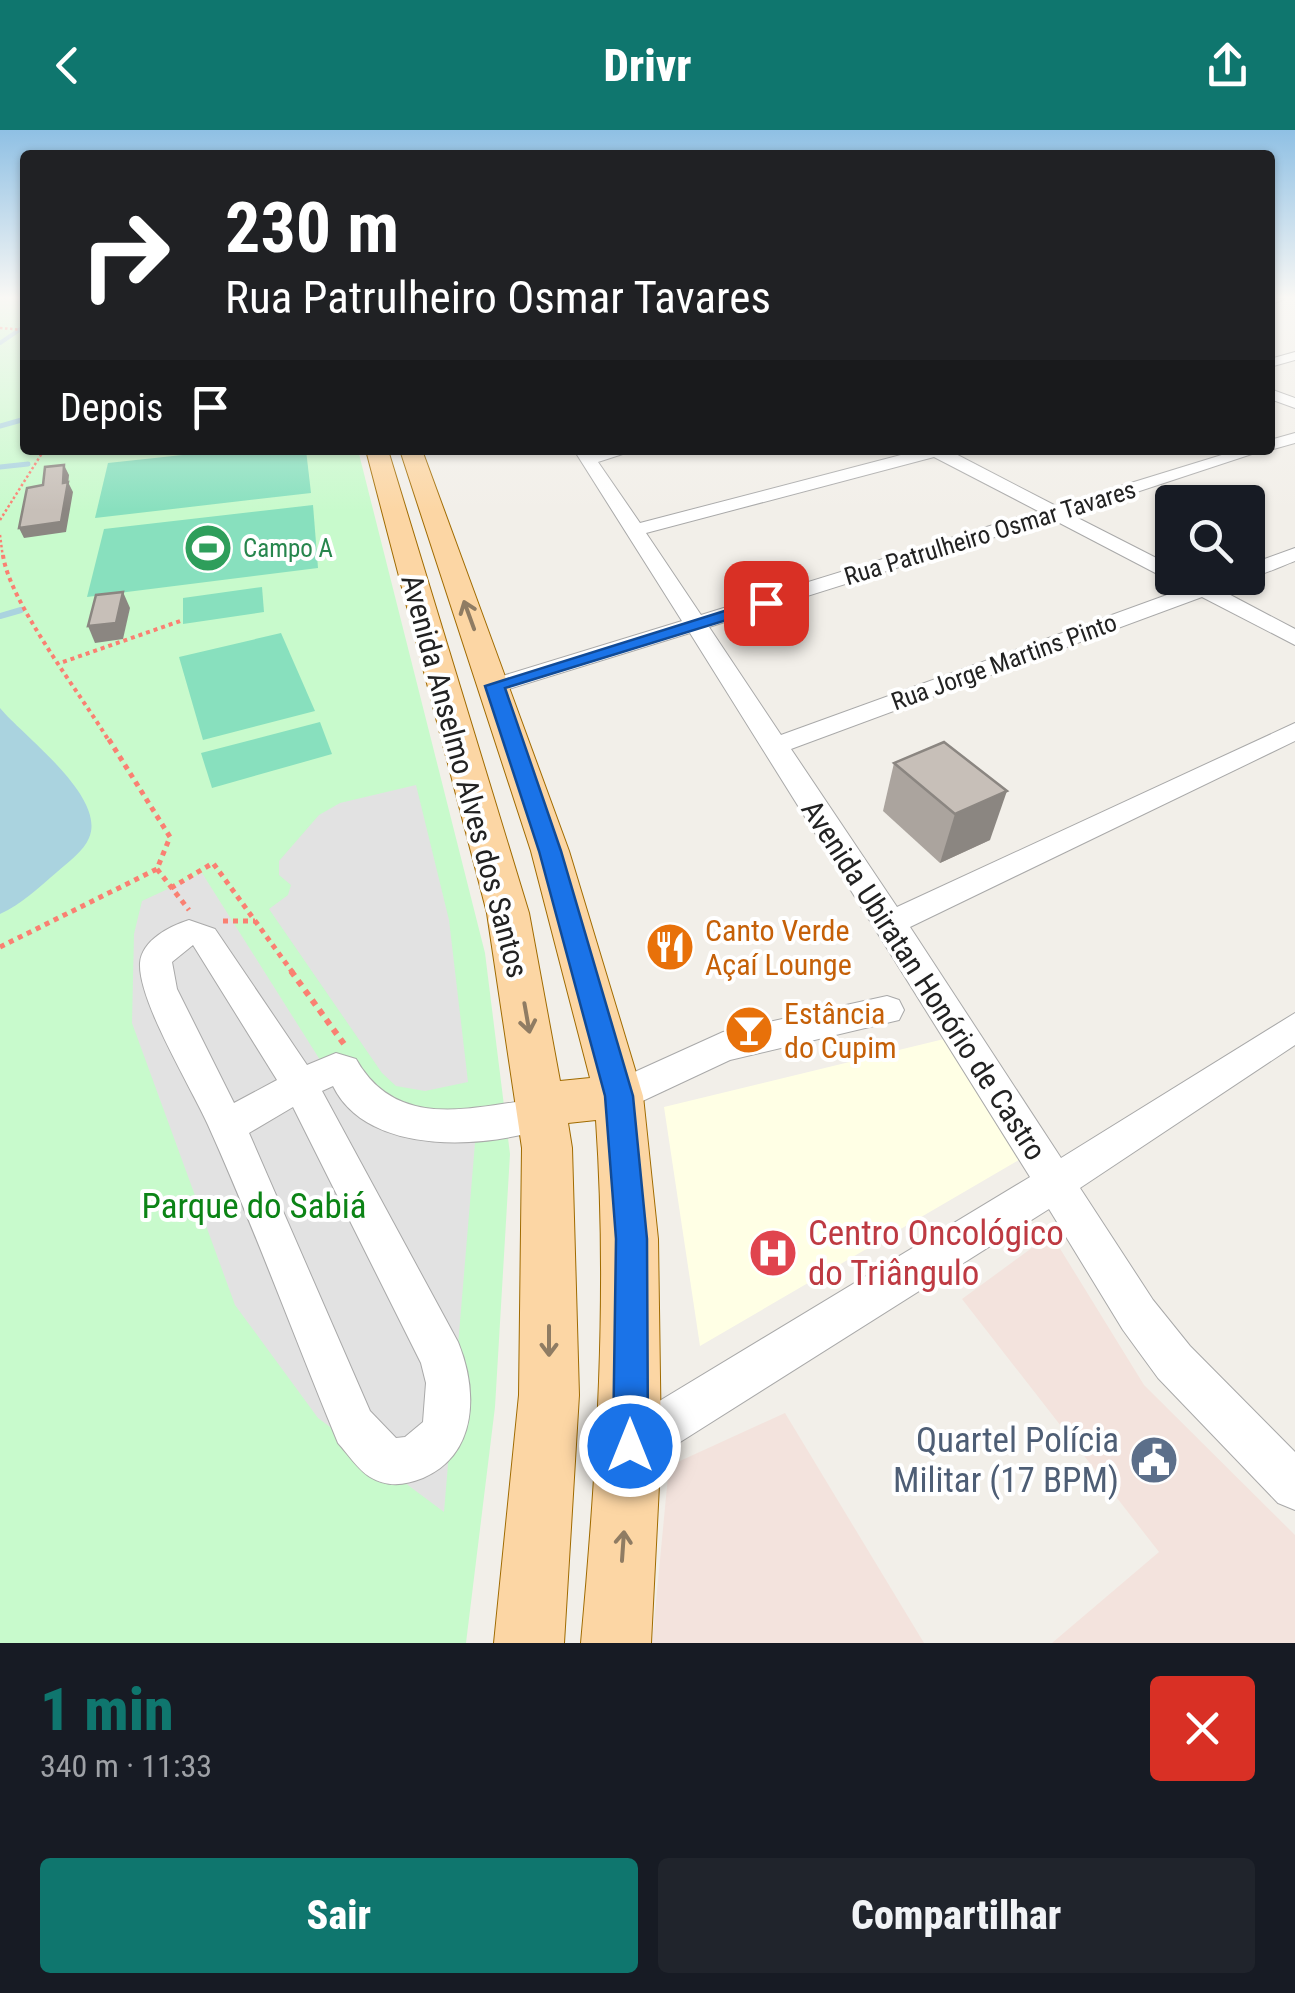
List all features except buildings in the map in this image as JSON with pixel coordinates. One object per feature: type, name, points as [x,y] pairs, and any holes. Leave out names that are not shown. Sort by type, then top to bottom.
[{"type":"main road","name":"Avenida Anselmo Alves dos Santos","points":[[378,455],[508,913],[547,1148],[549,1395],[528,1643]]},
{"type":"main road","name":"Avenida Anselmo Alves dos Santos","points":[[413,455],[550,851],[619,1096],[632,1239],[630,1446],[616,1643]]},
{"type":"main road","points":[[541,1110],[619,1096]]},
{"type":"street","name":"Avenida Ubiratan Honório de Castro","points":[[585,455],[892,923],[1138,1315],[1174,1362],[1295,1486]]},
{"type":"street","points":[[636,530],[917,455]]},
{"type":"street","points":[[945,455],[1155,565]]},
{"type":"street","name":"Rua Patrulheiro Osmar Tavares","points":[[494,686],[1240,455]]},
{"type":"street","points":[[1265,565],[1295,554]]},
{"type":"street","name":"Rua Jorge Martins Pinto","points":[[773,747],[1187,595]]},
{"type":"street","points":[[1214,595],[1295,638]]},
{"type":"street","points":[[892,923],[1295,732]]},
{"type":"street","points":[[179,935],[204,937],[300,1085],[442,1358],[448,1419],[441,1438],[418,1456],[397,1462],[385,1460],[354,1427],[227,1126],[160,989],[156,960],[179,935]]},
{"type":"street","points":[[619,1096],[722,1046],[886,1010]]},
{"type":"street","points":[[630,1446],[1054,1184],[1295,1027]]},
{"type":"street","points":[[227,1126],[336,1068],[342,1070],[360,1099],[400,1120],[435,1125],[541,1110]]},
{"type":"path","points":[[0,520],[41,455]]},
{"type":"path","points":[[0,534],[6,572],[170,837],[157,869],[0,946]]},
{"type":"path","points":[[62,662],[182,620]]},
{"type":"path","points":[[171,888],[213,863],[345,1046]]},
{"type":"path","points":[[157,869],[190,911]]},
{"type":"path","points":[[208,917],[226,922],[254,921]]},
{"type":"shaded area","points":[[416,785],[449,920],[468,1082],[425,1091],[396,1086],[382,1073],[269,909],[288,895],[291,885],[279,875],[279,861],[319,815],[340,803]]},
{"type":"shaded area","points":[[202,873],[351,1109],[373,1126],[402,1132],[476,1131],[444,1512],[318,1418],[235,1305],[132,1023],[134,934],[142,901]]},
{"type":"shaded area","name":"Centro Oncológico do Triângulo","points":[[944,1039],[1019,1160],[700,1346],[664,1107]]},
{"type":"shaded area","name":"Quartel Polícia Militar (17 BPM)","points":[[1051,1234],[1144,1385],[1295,1535],[1295,1643],[1052,1643],[1159,1552],[962,1299]]},
{"type":"shaded area","name":"Quartel Polícia Militar (17 BPM)","points":[[785,1413],[924,1643],[652,1643],[669,1466]]},
{"type":"green space","name":"Parque do Sabiá","points":[[0,370],[20,370],[20,455],[359,455],[485,953],[510,1154],[495,1407],[466,1643],[0,1643]]},
{"type":"green space","points":[[182,455],[307,455],[311,493],[95,518],[108,463]]},
{"type":"green space","name":"Campo A","points":[[313,505],[318,568],[87,597],[104,529]]},
{"type":"green space","points":[[262,587],[264,612],[183,624],[183,598]]},
{"type":"green space","points":[[281,633],[315,711],[203,740],[179,657]]},
{"type":"green space","points":[[320,722],[332,754],[212,788],[201,753]]},
{"type":"water","points":[[0,708],[75,786],[91,822],[87,843],[79,852],[30,895],[0,914]]},
{"type":"waterway","points":[[0,426],[20,420]]},
{"type":"waterway","points":[[0,467],[28,464]]},
{"type":"waterway","points":[[0,616],[21,610]]},
{"type":"place","name":"Campo A","points":[[208,548]]},
{"type":"place","name":"Canto Verde Açaí Lounge","points":[[670,947]]},
{"type":"place","name":"Estância do Cupim","points":[[749,1030]]},
{"type":"place","name":"Centro Oncológico do Triângulo","points":[[773,1253]]},
{"type":"place","name":"Quartel Polícia Militar (17 BPM)","points":[[1154,1460]]},
{"type":"route","points":[[630,1446],[632,1239],[619,1096],[550,851],[494,686],[766,603]]}]
